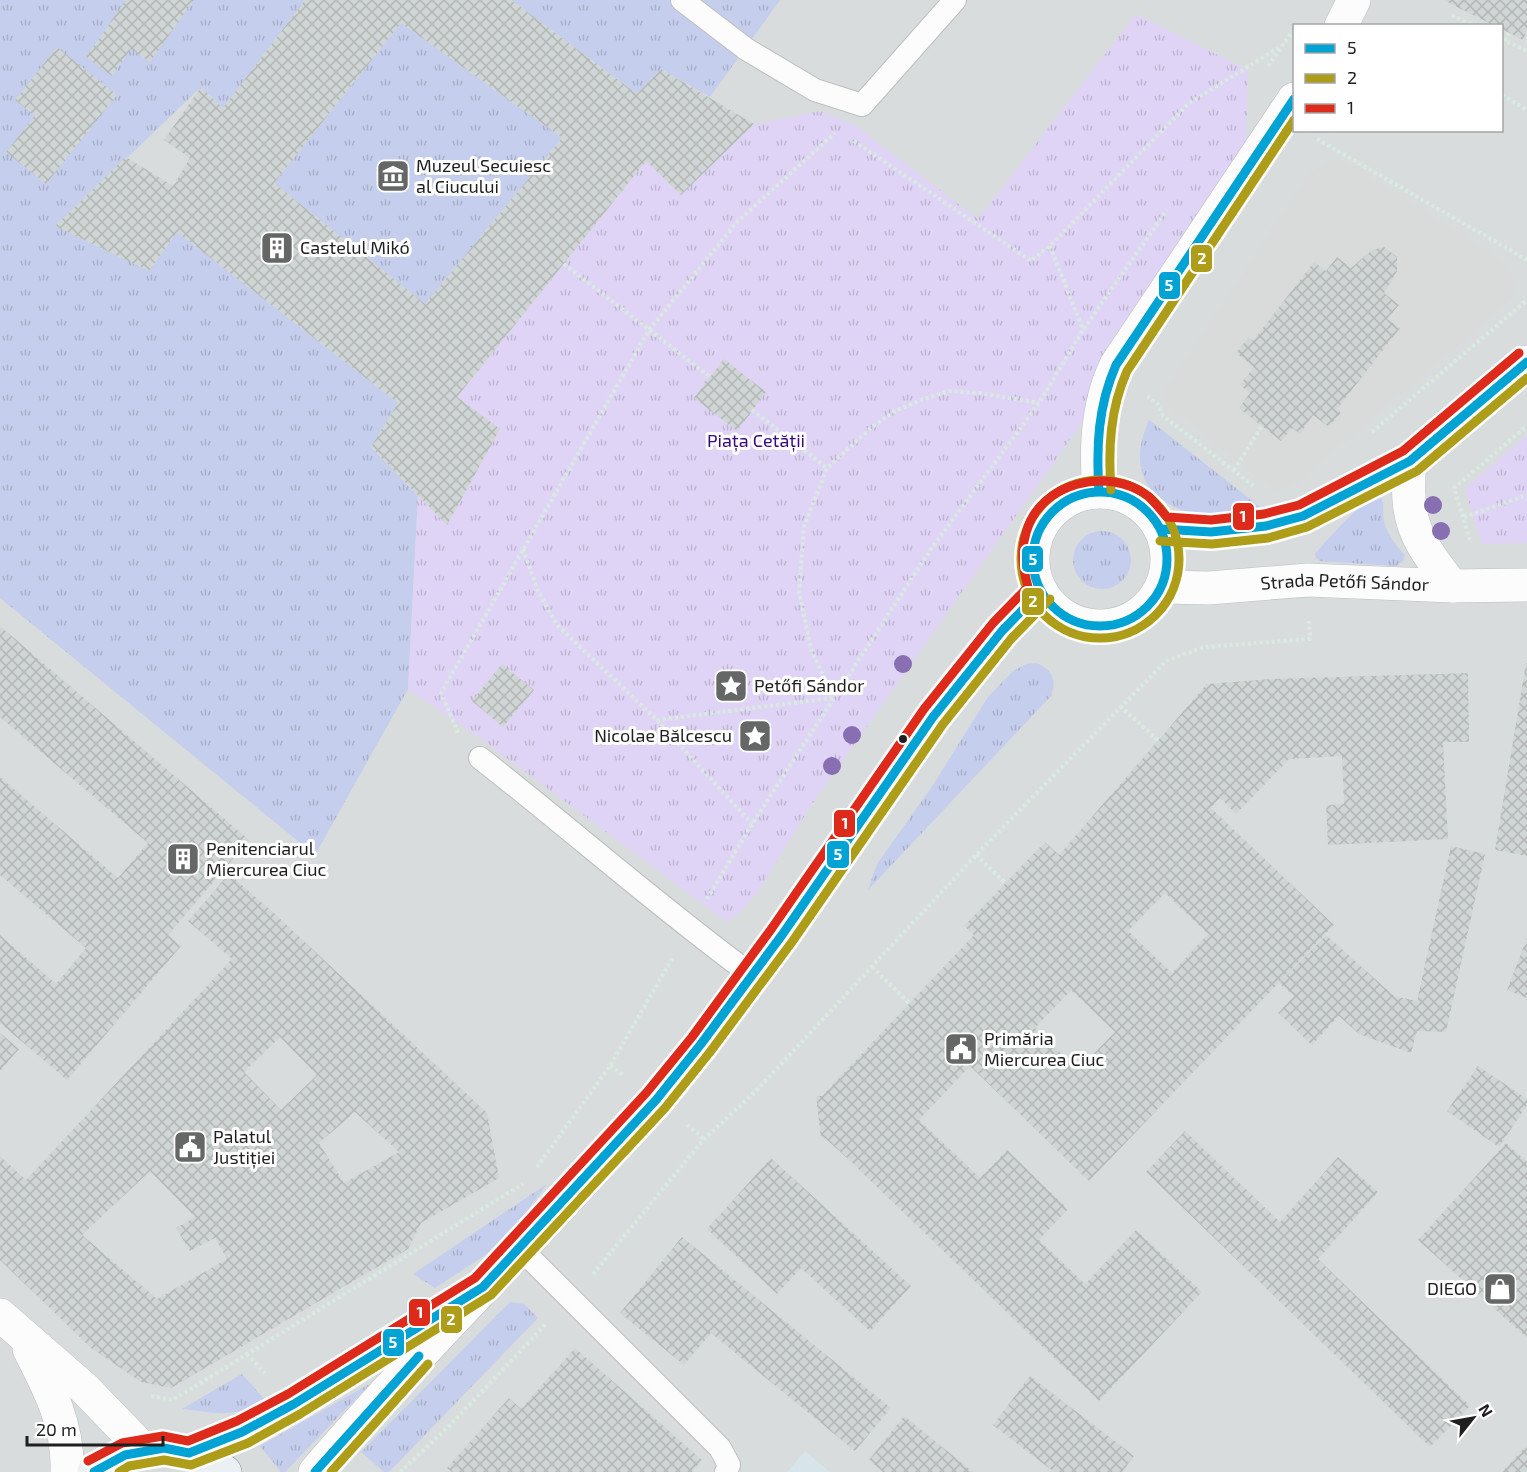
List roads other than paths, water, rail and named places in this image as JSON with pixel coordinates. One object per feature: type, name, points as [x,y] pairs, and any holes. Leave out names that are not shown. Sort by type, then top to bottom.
[{"type":"main road","points":[[94,1472],[124,1455],[164,1448],[189,1453],[212,1462],[225,1472]]},
{"type":"street","points":[[1342,24],[1354,0]]},
{"type":"street","points":[[1099,491],[1096,460],[1101,409],[1106,386],[1116,365],[1293,100]]},
{"type":"street","points":[[1161,529],[1211,532],[1266,526],[1303,516],[1410,461],[1527,362]]},
{"type":"street","points":[[1410,461],[1407,492],[1411,523],[1421,544],[1452,586]]},
{"type":"street","points":[[1099,491],[1120,494],[1140,504],[1161,529],[1168,558],[1162,586],[1143,612],[1124,622],[1093,627],[1073,621],[1054,609],[1041,591],[1034,570],[1034,547],[1048,516],[1065,501],[1099,491]]},
{"type":"street","name":"Strada Petőfi Sándor","points":[[1162,586],[1209,588],[1308,580],[1452,586],[1527,585]]},
{"type":"street","points":[[315,1472],[656,1100],[753,976],[933,717],[1002,631],[1041,591]]},
{"type":"street","points":[[189,1453],[242,1432],[294,1404],[483,1287]]},
{"type":"street","points":[[10,1324],[84,1388],[144,1450]]},
{"type":"street","points":[[10,1324],[56,1402],[65,1437],[67,1472]]},
{"type":"lane","points":[[682,0],[746,49],[815,90],[862,105],[955,0]]},
{"type":"lane","points":[[480,758],[578,834],[689,929],[753,976]]},
{"type":"lane","points":[[521,1249],[720,1448],[729,1466],[726,1472]]},
{"type":"place","name":"Muzeul Secuiesc al Ciucului","points":[[393,176]]},
{"type":"place","name":"Castelul Mikó","points":[[277,248]]},
{"type":"place","name":"Petőfi Sándor","points":[[731,686]]},
{"type":"place","name":"Nicolae Bălcescu","points":[[755,736]]},
{"type":"place","name":"Penitenciarul Miercurea Ciuc","points":[[183,859]]},
{"type":"place","name":"Primăria Miercurea Ciuc","points":[[961,1049]]},
{"type":"place","name":"Palatul Justiției","points":[[190,1147]]},
{"type":"place","name":"DIEGO","points":[[1500,1289]]},
{"type":"park label","name":"Piața Cetății","points":[[756,441]]}]
